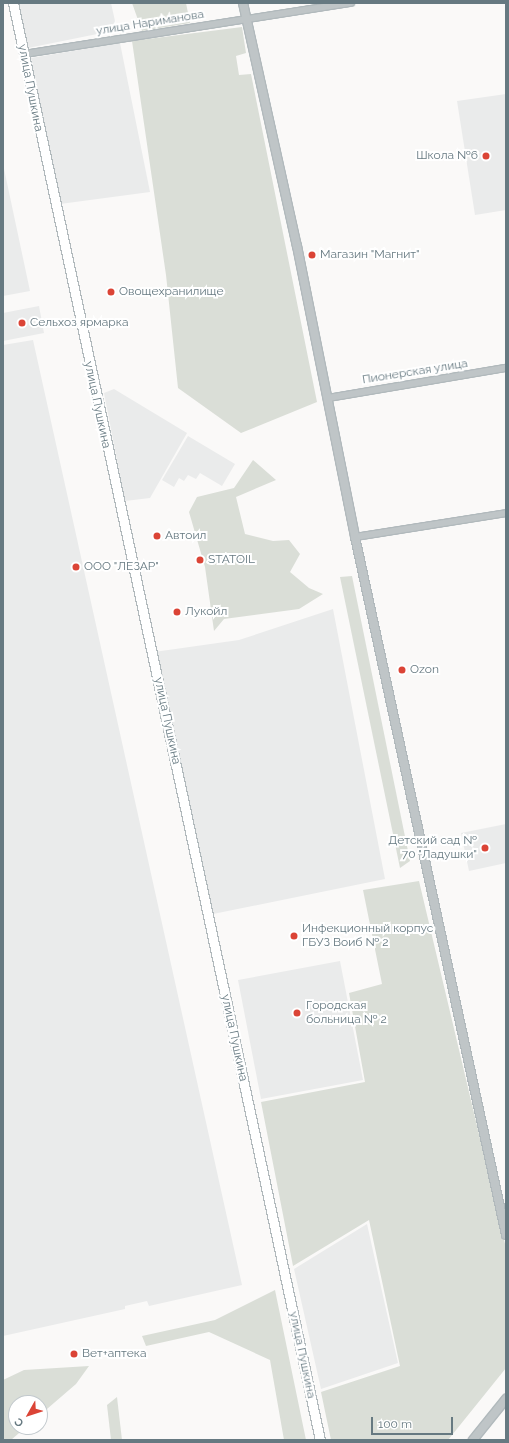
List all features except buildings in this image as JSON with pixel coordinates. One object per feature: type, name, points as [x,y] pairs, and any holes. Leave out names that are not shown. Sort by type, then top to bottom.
[{"type":"main road","name":"улица Пушкина","points":[[13,3],[320,1440]]},
{"type":"street","points":[[243,3],[328,398],[355,537],[506,1235]]},
{"type":"street","name":"улица Нариманова","points":[[24,54],[351,3]]},
{"type":"street","name":"Пионерская улица","points":[[328,398],[506,368]]},
{"type":"street","points":[[355,537],[506,513]]},
{"type":"street","points":[[473,1440],[506,1399]]},
{"type":"shaded area","points":[[18,3],[111,3],[117,30],[28,48]]},
{"type":"shaded area","points":[[132,3],[186,3],[190,23],[142,31]]},
{"type":"shaded area","points":[[242,27],[246,53],[236,56],[239,75],[251,74],[317,402],[241,433],[178,388],[166,275],[132,41]]},
{"type":"shaded area","points":[[120,43],[150,192],[60,204],[31,58]]},
{"type":"shaded area","name":"Школа №6","points":[[506,94],[506,210],[475,215],[457,101]]},
{"type":"shaded area","points":[[3,164],[30,291],[3,296]]},
{"type":"shaded area","name":"Сельхоз ярмарка","points":[[39,306],[44,333],[3,341],[3,313]]},
{"type":"shaded area","points":[[33,340],[242,1285],[149,1306],[147,1301],[125,1306],[125,1309],[3,1336],[3,345]]},
{"type":"shaded area","points":[[114,389],[187,433],[150,498],[125,501],[104,393]]},
{"type":"shaded area","points":[[188,436],[235,464],[222,486],[200,473],[196,479],[188,475],[184,481],[179,478],[174,487],[162,480]]},
{"type":"shaded area","points":[[253,460],[276,480],[236,497],[245,534],[273,541],[289,540],[300,554],[290,572],[309,588],[323,594],[299,609],[224,619],[214,631],[205,567],[189,512],[197,497],[234,488]]},
{"type":"shaded area","points":[[352,576],[410,861],[400,868],[340,577]]},
{"type":"shaded area","points":[[333,609],[385,879],[213,914],[154,652],[239,640]]},
{"type":"shaded area","name":"Детский сад № 70 \"Ладушки\"","points":[[506,824],[506,863],[469,871],[461,833]]},
{"type":"shaded area","points":[[419,881],[506,1248],[506,1368],[448,1440],[331,1440],[321,1392],[400,1366],[369,1220],[293,1266],[261,1102],[365,1082],[349,993],[382,984],[363,890]]},
{"type":"shaded area","name":"Городская больница № 2","points":[[340,961],[363,1080],[261,1099],[238,980]]},
{"type":"shaded area","points":[[367,1224],[398,1363],[321,1389],[294,1269]]},
{"type":"shaded area","points":[[275,1290],[306,1440],[284,1440],[270,1360],[209,1332],[146,1346],[142,1336],[215,1320]]},
{"type":"shaded area","points":[[89,1366],[76,1384],[48,1408],[48,1395],[8,1395],[8,1435],[17,1435],[11,1440],[3,1440],[3,1380],[24,1370]]},
{"type":"shaded area","points":[[117,1397],[122,1440],[111,1440],[107,1405]]},
{"type":"place","name":"Школа №6","points":[[486,156]]},
{"type":"place","name":"Магазин \"Магнит\"","points":[[312,255]]},
{"type":"place","name":"Овощехранилище","points":[[111,292]]},
{"type":"place","name":"Сельхоз ярмарка","points":[[22,323]]},
{"type":"place","name":"Автоил","points":[[157,536]]},
{"type":"place","name":"STATOIL","points":[[200,560]]},
{"type":"place","name":"ООО \"ЛЕЗАР\"","points":[[76,567]]},
{"type":"place","name":"Лукойл","points":[[177,612]]},
{"type":"place","name":"Ozon","points":[[402,670]]},
{"type":"place","name":"Детский сад № 70 \"Ладушки\"","points":[[485,848]]},
{"type":"place","name":"Инфекционный корпус ГБУЗ Воиб № 2","points":[[294,936]]},
{"type":"place","name":"Городская больница № 2","points":[[297,1013]]},
{"type":"place","name":"Вет+аптека","points":[[74,1354]]}]
